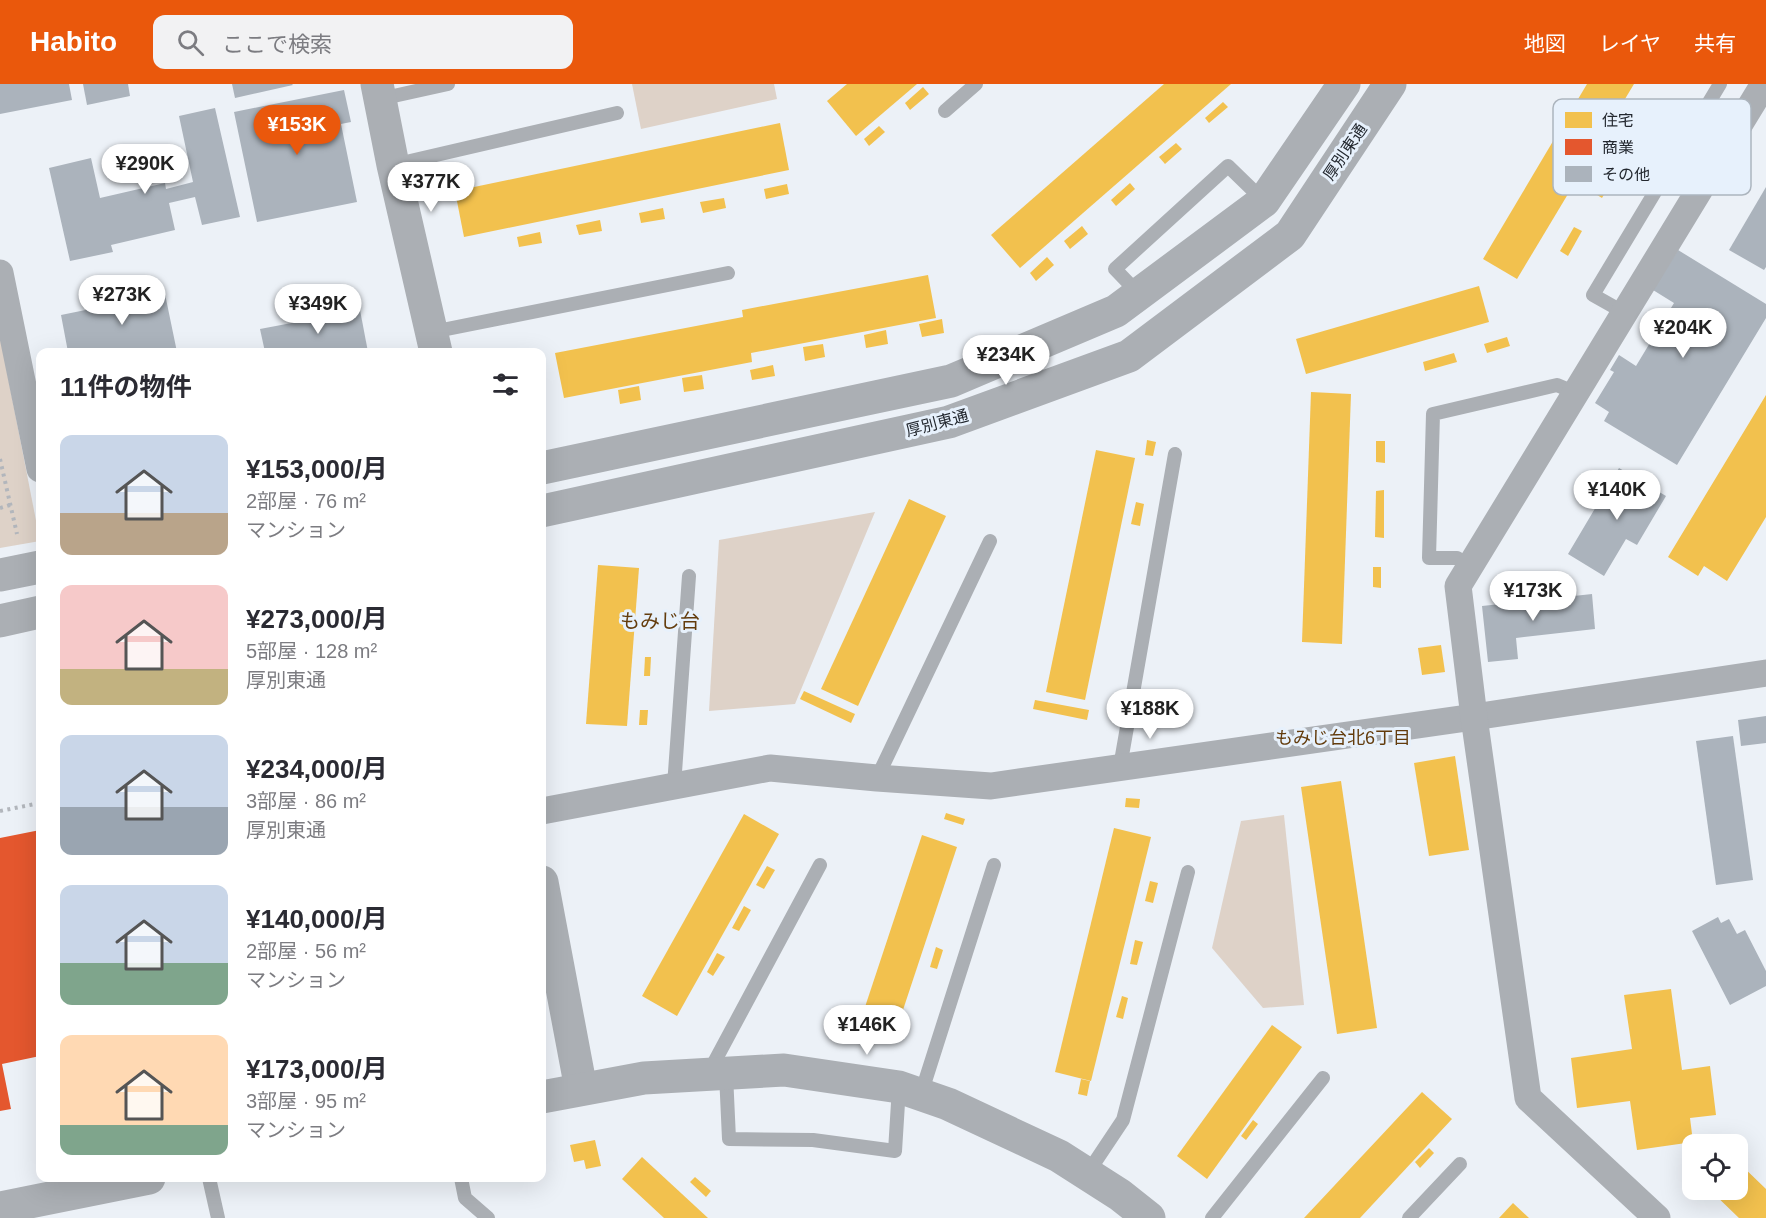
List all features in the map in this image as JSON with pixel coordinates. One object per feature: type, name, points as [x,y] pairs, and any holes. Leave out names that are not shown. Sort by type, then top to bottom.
[{"type":"street","points":[[546,467],[951,381],[1116,311],[1264,201],[1344,84]]},
{"type":"street","name":"厚別東通","points":[[546,510],[949,422],[1129,356],[1290,235],[1390,84]]},
{"type":"street","points":[[1751,105],[1764,84]]},
{"type":"street","points":[[378,91],[434,342]]},
{"type":"street","points":[[1658,1218],[1528,1098],[1474,717],[1458,586],[1697,195]]},
{"type":"street","points":[[0,273],[36,449]]},
{"type":"street","points":[[0,576],[36,568]]},
{"type":"street","points":[[0,621],[36,613]]},
{"type":"street","points":[[546,810],[770,768],[991,786],[1766,673]]},
{"type":"street","points":[[546,903],[581,1089]]},
{"type":"street","points":[[546,1096],[644,1078],[784,1070],[910,1091],[948,1104],[1059,1156],[1120,1195],[1149,1218]]},
{"type":"street","points":[[0,1208],[50,1203],[133,1182]]},
{"type":"lane","points":[[378,91],[448,84]]},
{"type":"lane","points":[[945,111],[976,84]]},
{"type":"lane","points":[[1711,99],[1720,84]]},
{"type":"lane","points":[[393,165],[617,113]]},
{"type":"lane","points":[[1139,294],[1115,269],[1228,166],[1264,201]]},
{"type":"lane","points":[[1625,313],[1593,295],[1653,195]]},
{"type":"lane","points":[[434,342],[728,273]]},
{"type":"lane","points":[[1470,566],[1456,558],[1429,558],[1433,414],[1557,385],[1576,393]]},
{"type":"lane","points":[[1120,767],[1175,454]]},
{"type":"lane","points":[[877,778],[990,541]]},
{"type":"lane","points":[[674,786],[688,576]]},
{"type":"lane","points":[[820,865],[716,1074],[729,1139],[813,1140],[895,1151],[910,1091],[994,865]]},
{"type":"lane","points":[[1087,1174],[1123,1120],[1188,872]]},
{"type":"lane","points":[[1212,1218],[1323,1078]]},
{"type":"lane","points":[[1409,1218],[1460,1164]]},
{"type":"lane","points":[[210,1182],[218,1218]]},
{"type":"lane","points":[[461,1182],[465,1198],[488,1218]]},
{"type":"path","points":[[0,459],[17,534]]},
{"type":"path","points":[[0,508],[10,505]]},
{"type":"path","points":[[0,811],[36,804]]},
{"type":"shaded area","points":[[632,84],[774,84],[777,99],[641,129]]},
{"type":"shaded area","points":[[0,336],[36,520],[36,542],[0,548]]},
{"type":"shaded area","points":[[875,512],[795,704],[709,711],[719,540]]},
{"type":"shaded area","points":[[1284,815],[1304,1005],[1263,1008],[1212,948],[1241,821]]},
{"type":"building: 住宅","points":[[847,84],[917,84],[856,136],[827,101]]},
{"type":"building: 住宅","points":[[1164,84],[1231,84],[1020,268],[991,235]]},
{"type":"building: 住宅","points":[[1587,84],[1634,84],[1625,99],[1578,99]]},
{"type":"building: 住宅","points":[[923,87],[929,94],[910,110],[905,103]]},
{"type":"building: 住宅","points":[[1223,102],[1228,107],[1209,123],[1205,118]]},
{"type":"building: 住宅","points":[[780,123],[789,170],[464,237],[455,191]]},
{"type":"building: 住宅","points":[[879,126],[885,132],[869,146],[864,139]]},
{"type":"building: 住宅","points":[[1553,141],[1553,195],[1567,195],[1517,279],[1483,259]]},
{"type":"building: 住宅","points":[[1176,143],[1182,149],[1165,164],[1159,157]]},
{"type":"building: 住宅","points":[[1130,183],[1135,189],[1116,206],[1111,200]]},
{"type":"building: 住宅","points":[[787,184],[789,194],[766,199],[764,189]]},
{"type":"building: 住宅","points":[[724,198],[726,208],[703,213],[700,202]]},
{"type":"building: 住宅","points":[[663,208],[665,219],[641,223],[639,213]]},
{"type":"building: 住宅","points":[[600,220],[602,231],[579,235],[576,225]]},
{"type":"building: 住宅","points":[[1082,226],[1088,234],[1070,249],[1064,241]]},
{"type":"building: 住宅","points":[[1574,227],[1582,231],[1568,256],[1560,251]]},
{"type":"building: 住宅","points":[[540,232],[542,243],[519,247],[517,237]]},
{"type":"building: 住宅","points":[[1047,257],[1054,265],[1036,281],[1030,273]]},
{"type":"building: 住宅","points":[[928,275],[936,318],[751,353],[752,362],[564,398],[555,353],[743,317],[742,310]]},
{"type":"building: 住宅","points":[[1479,286],[1489,322],[1306,374],[1296,339]]},
{"type":"building: 住宅","points":[[942,319],[944,333],[922,337],[919,324]]},
{"type":"building: 住宅","points":[[886,330],[888,344],[866,348],[864,335]]},
{"type":"building: 住宅","points":[[1507,337],[1510,346],[1487,353],[1484,344]]},
{"type":"building: 住宅","points":[[823,344],[825,357],[805,361],[803,347]]},
{"type":"building: 住宅","points":[[1454,353],[1457,362],[1425,371],[1423,362]]},
{"type":"building: 住宅","points":[[773,365],[775,376],[752,380],[750,370]]},
{"type":"building: 住宅","points":[[702,375],[704,389],[684,392],[682,378]]},
{"type":"building: 住宅","points":[[639,386],[641,400],[620,404],[618,390]]},
{"type":"building: 住宅","points":[[1311,392],[1351,394],[1342,644],[1302,642]]},
{"type":"building: 住宅","points":[[1766,395],[1766,517],[1727,581],[1704,566],[1698,576],[1668,557]]},
{"type":"building: 住宅","points":[[1147,440],[1156,442],[1153,456],[1145,455]]},
{"type":"building: 住宅","points":[[1376,441],[1385,441],[1385,463],[1376,462]]},
{"type":"building: 住宅","points":[[1096,450],[1135,458],[1085,700],[1046,692]]},
{"type":"building: 住宅","points":[[1384,490],[1384,538],[1375,537],[1376,491]]},
{"type":"building: 住宅","points":[[909,499],[946,516],[858,706],[821,689]]},
{"type":"building: 住宅","points":[[1136,502],[1144,504],[1140,526],[1131,524]]},
{"type":"building: 住宅","points":[[598,565],[639,568],[627,726],[586,724]]},
{"type":"building: 住宅","points":[[1373,567],[1381,567],[1381,588],[1373,587]]},
{"type":"building: 住宅","points":[[1441,645],[1445,672],[1422,675],[1418,648]]},
{"type":"building: 住宅","points":[[645,657],[651,657],[650,676],[644,676]]},
{"type":"building: 住宅","points":[[804,691],[855,714],[851,723],[800,699]]},
{"type":"building: 住宅","points":[[1035,700],[1089,710],[1087,720],[1033,709]]},
{"type":"building: 住宅","points":[[640,710],[648,710],[647,725],[639,725]]},
{"type":"building: 住宅","points":[[1455,756],[1469,850],[1429,856],[1414,763]]},
{"type":"building: 住宅","points":[[1341,781],[1377,1028],[1337,1034],[1301,787]]},
{"type":"building: 住宅","points":[[1126,798],[1140,799],[1139,808],[1125,807]]},
{"type":"building: 住宅","points":[[946,813],[965,819],[963,825],[944,819]]},
{"type":"building: 住宅","points":[[744,814],[779,834],[677,1016],[642,996]]},
{"type":"building: 住宅","points":[[1114,828],[1151,837],[1091,1081],[1055,1072]]},
{"type":"building: 住宅","points":[[922,835],[957,847],[899,1022],[864,1010]]},
{"type":"building: 住宅","points":[[767,866],[775,870],[764,889],[756,885]]},
{"type":"building: 住宅","points":[[1150,881],[1158,883],[1153,903],[1145,901]]},
{"type":"building: 住宅","points":[[744,906],[751,910],[739,931],[732,928]]},
{"type":"building: 住宅","points":[[1135,940],[1143,942],[1137,965],[1130,964]]},
{"type":"building: 住宅","points":[[936,947],[943,950],[937,969],[930,967]]},
{"type":"building: 住宅","points":[[717,953],[725,957],[713,976],[707,972]]},
{"type":"building: 住宅","points":[[1671,989],[1682,1070],[1710,1066],[1716,1115],[1690,1118],[1692,1134],[1682,1134],[1682,1144],[1637,1150],[1630,1101],[1577,1108],[1571,1058],[1632,1049],[1624,995]]},
{"type":"building: 住宅","points":[[1122,996],[1128,998],[1123,1019],[1116,1017]]},
{"type":"building: 住宅","points":[[883,1022],[896,1026],[892,1036],[880,1032]]},
{"type":"building: 住宅","points":[[1272,1025],[1302,1047],[1207,1179],[1177,1156]]},
{"type":"building: 住宅","points":[[1081,1079],[1090,1081],[1087,1096],[1078,1094]]},
{"type":"building: 住宅","points":[[1422,1092],[1452,1119],[1360,1218],[1304,1218]]},
{"type":"building: 住宅","points":[[1253,1120],[1258,1124],[1246,1140],[1241,1136]]},
{"type":"building: 住宅","points":[[595,1140],[601,1166],[586,1169],[584,1160],[574,1162],[570,1145]]},
{"type":"building: 住宅","points":[[1429,1148],[1434,1153],[1420,1168],[1415,1162]]},
{"type":"building: 住宅","points":[[642,1157],[708,1218],[664,1218],[622,1179]]},
{"type":"building: 住宅","points":[[1748,1172],[1766,1189],[1766,1218],[1739,1218],[1720,1200],[1748,1200]]},
{"type":"building: 住宅","points":[[695,1177],[711,1191],[706,1197],[690,1182]]},
{"type":"building: 住宅","points":[[1513,1203],[1529,1218],[1499,1218]]},
{"type":"building: 商業","points":[[36,831],[36,1057],[2,1064],[11,1109],[0,1111],[0,838]]},
{"type":"building: その他","points":[[0,84],[69,84],[72,100],[0,114]]},
{"type":"building: その他","points":[[83,84],[128,84],[130,96],[87,105]]},
{"type":"building: その他","points":[[232,84],[292,84],[293,85],[235,98]]},
{"type":"building: その他","points":[[344,90],[351,122],[341,124],[357,202],[257,222],[234,112]]},
{"type":"building: その他","points":[[215,108],[240,217],[202,225],[195,197],[169,203],[175,230],[111,245],[113,252],[70,261],[49,168],[91,158],[100,198],[165,183],[166,189],[193,182],[179,116]]},
{"type":"building: その他","points":[[1766,187],[1766,267],[1764,270],[1729,250]]},
{"type":"building: その他","points":[[1678,250],[1766,304],[1766,318],[1677,465],[1604,421],[1609,412],[1595,403],[1614,372],[1610,370],[1619,355],[1636,366],[1674,303],[1653,290]]},
{"type":"building: その他","points":[[146,286],[148,297],[165,294],[176,348],[67,348],[61,315],[115,304],[113,293]]},
{"type":"building: その他","points":[[360,310],[367,348],[264,348],[260,329]]},
{"type":"building: その他","points":[[1619,468],[1666,496],[1637,545],[1626,539],[1604,576],[1568,554]]},
{"type":"building: その他","points":[[1592,594],[1595,629],[1516,638],[1518,659],[1488,662],[1482,606]]},
{"type":"building: その他","points":[[1766,716],[1766,743],[1741,746],[1738,720]]},
{"type":"building: その他","points":[[1733,736],[1753,880],[1716,885],[1696,741]]},
{"type":"building: その他","points":[[1718,917],[1721,923],[1729,919],[1737,934],[1745,930],[1766,971],[1766,986],[1730,1005],[1692,931]]},
{"type":"district","name":"もみじ台","points":[[660,621]]},
{"type":"district","name":"もみじ台北6丁目","points":[[1343,738]]}]
